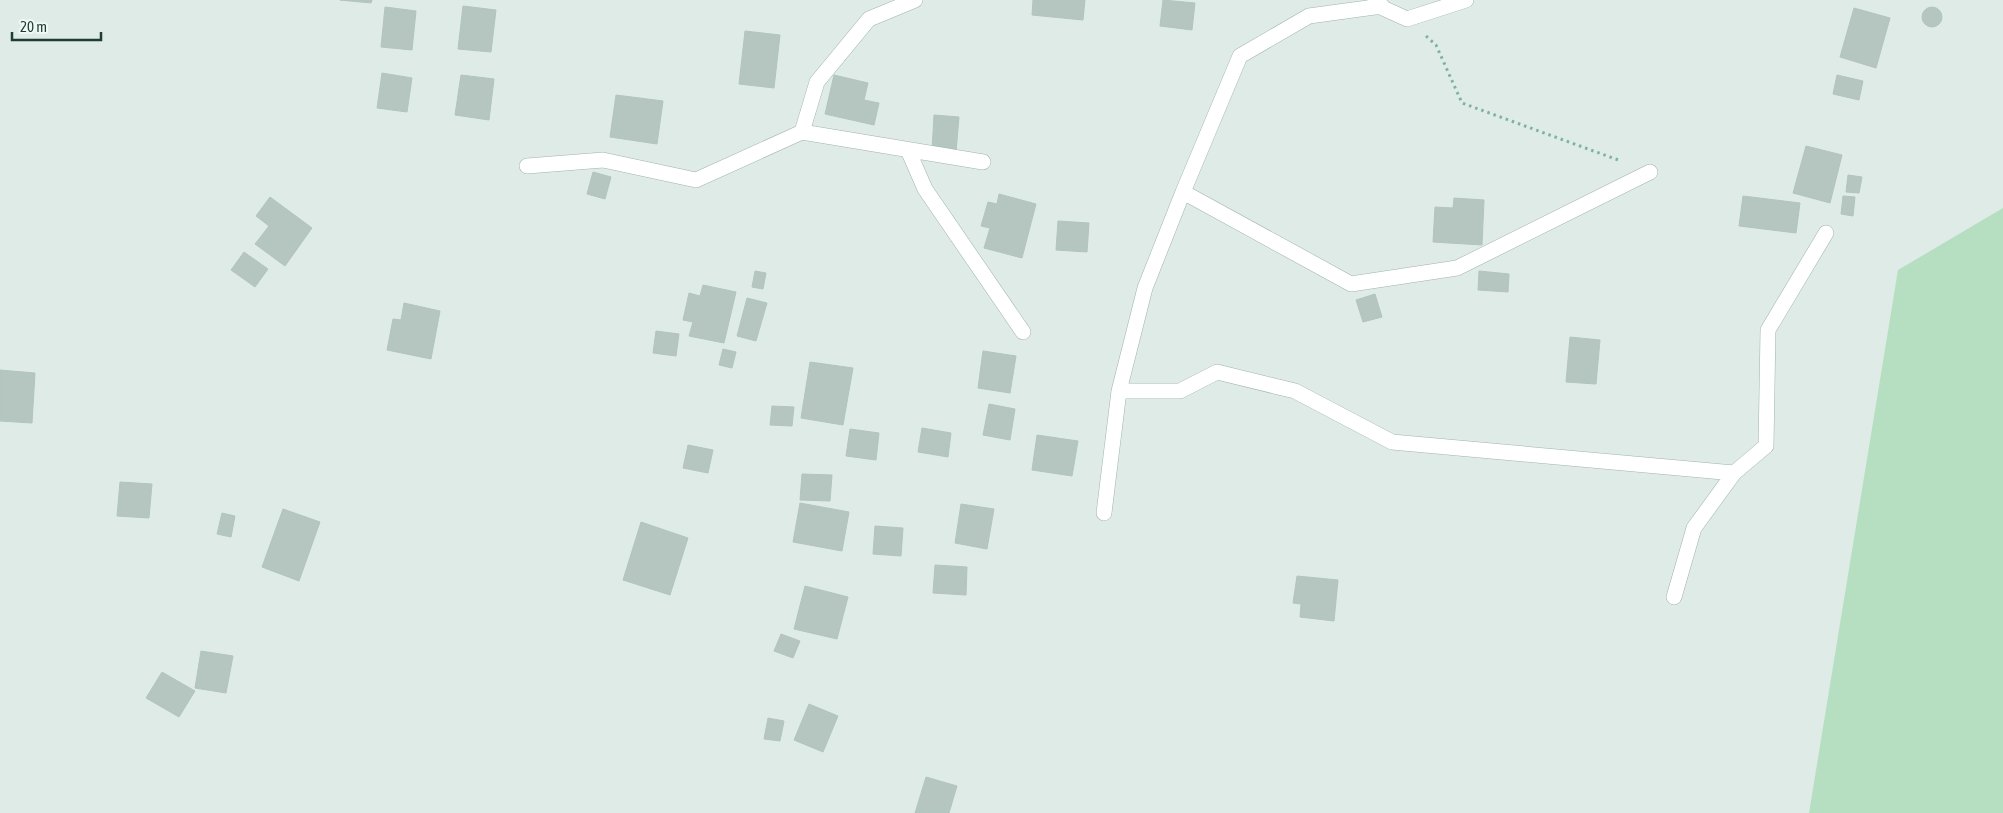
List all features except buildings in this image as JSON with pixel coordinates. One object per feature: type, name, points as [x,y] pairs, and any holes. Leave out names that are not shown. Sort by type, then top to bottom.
[{"type":"street","points":[[802,132],[817,82],[869,19],[915,0]]},
{"type":"street","points":[[1361,0],[1382,6],[1407,19],[1466,0]]},
{"type":"street","points":[[1104,513],[1119,390],[1146,288],[1182,192],[1240,56],[1309,16],[1382,6]]},
{"type":"street","points":[[527,166],[603,160],[696,180],[802,132],[982,162]]},
{"type":"street","points":[[908,150],[925,189],[1023,332]]},
{"type":"street","points":[[1182,192],[1351,284],[1456,268],[1650,172]]},
{"type":"street","points":[[1674,597],[1694,528],[1734,473],[1766,446],[1768,330],[1826,233]]},
{"type":"street","points":[[1119,390],[1180,391],[1217,372],[1295,391],[1392,442],[1734,473]]},
{"type":"path","points":[[1407,19],[1436,45],[1462,103],[1650,172]]},
{"type":"green space","points":[[2003,208],[2003,813],[1809,813],[1898,270]]}]
